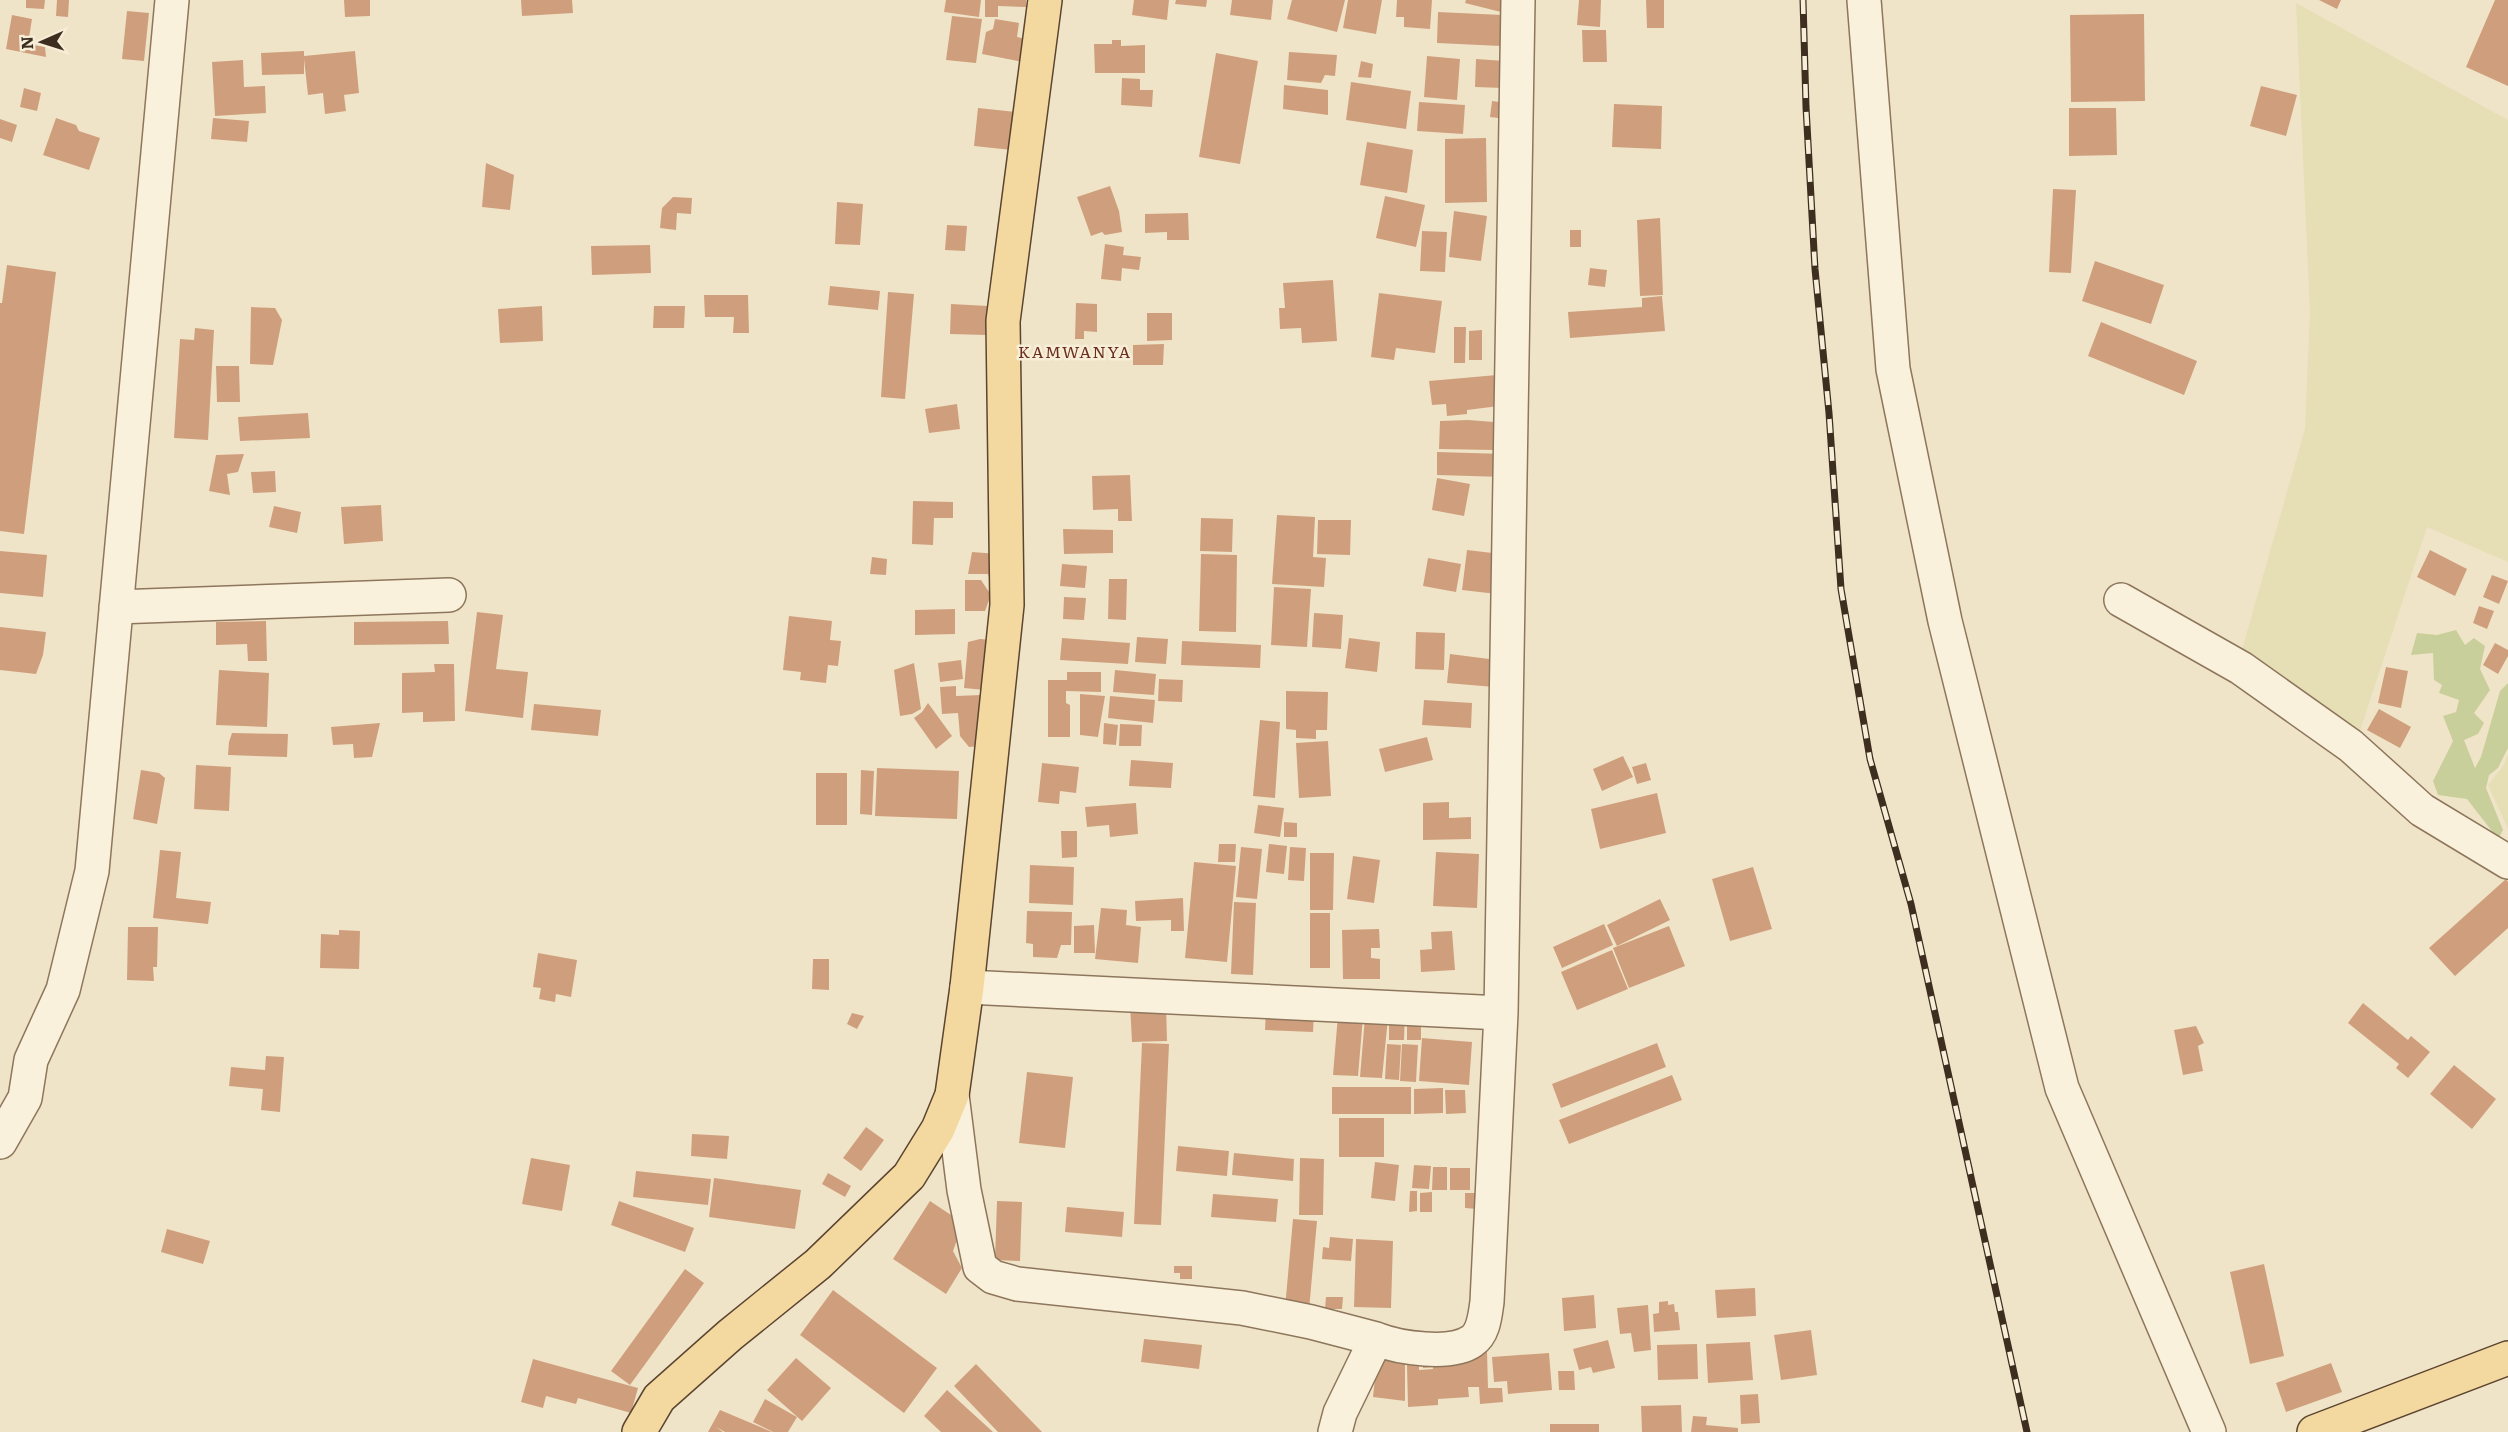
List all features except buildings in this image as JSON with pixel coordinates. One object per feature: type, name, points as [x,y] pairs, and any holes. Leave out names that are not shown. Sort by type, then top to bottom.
[{"type":"main road","points":[[639,1432],[659,1398],[730,1335],[818,1264],[909,1176],[938,1129],[952,1095],[967,987],[1007,605],[1003,321],[1045,0]]},
{"type":"main road","points":[[2314,1432],[2508,1358]]},
{"type":"street","points":[[0,1142],[13,1099],[63,990],[92,871],[172,0]]},
{"type":"street","points":[[952,1095],[964,1190],[980,1267],[993,1276],[1017,1284],[1242,1308],[1311,1322],[1395,1347],[1455,1349],[1474,1340],[1484,1323],[1501,1013],[1518,0]]},
{"type":"street","points":[[1864,0],[1893,369],[1945,621],[2062,1088],[2208,1432]]},
{"type":"street","points":[[116,607],[449,595]]},
{"type":"street","points":[[2121,600],[2241,668],[2351,746],[2422,810],[2508,862]]},
{"type":"street","points":[[967,987],[1501,1013]]},
{"type":"street","points":[[1335,1432],[1340,1413],[1376,1340]]},
{"type":"shaded area","points":[[2296,3],[2508,120],[2508,562],[2427,527],[2359,734],[2241,653],[2305,429],[2310,313]]},
{"type":"shaded area","points":[[2508,754],[2508,829],[2488,785],[2503,766]]},
{"type":"green space","points":[[2456,630],[2465,645],[2474,638],[2485,646],[2480,669],[2490,690],[2474,713],[2484,723],[2478,734],[2464,740],[2475,768],[2481,757],[2500,691],[2508,683],[2508,748],[2498,768],[2489,775],[2486,788],[2503,830],[2498,839],[2467,799],[2438,795],[2433,781],[2453,741],[2443,716],[2456,712],[2459,700],[2439,693],[2442,685],[2434,680],[2433,653],[2411,655],[2417,633],[2437,635]]},
{"type":"railway","points":[[1803,0],[1815,269],[1829,413],[1841,589],[1870,759],[1911,904],[2027,1432]]},
{"type":"district","name":"KAMWANYA","points":[[1075,352]]}]
